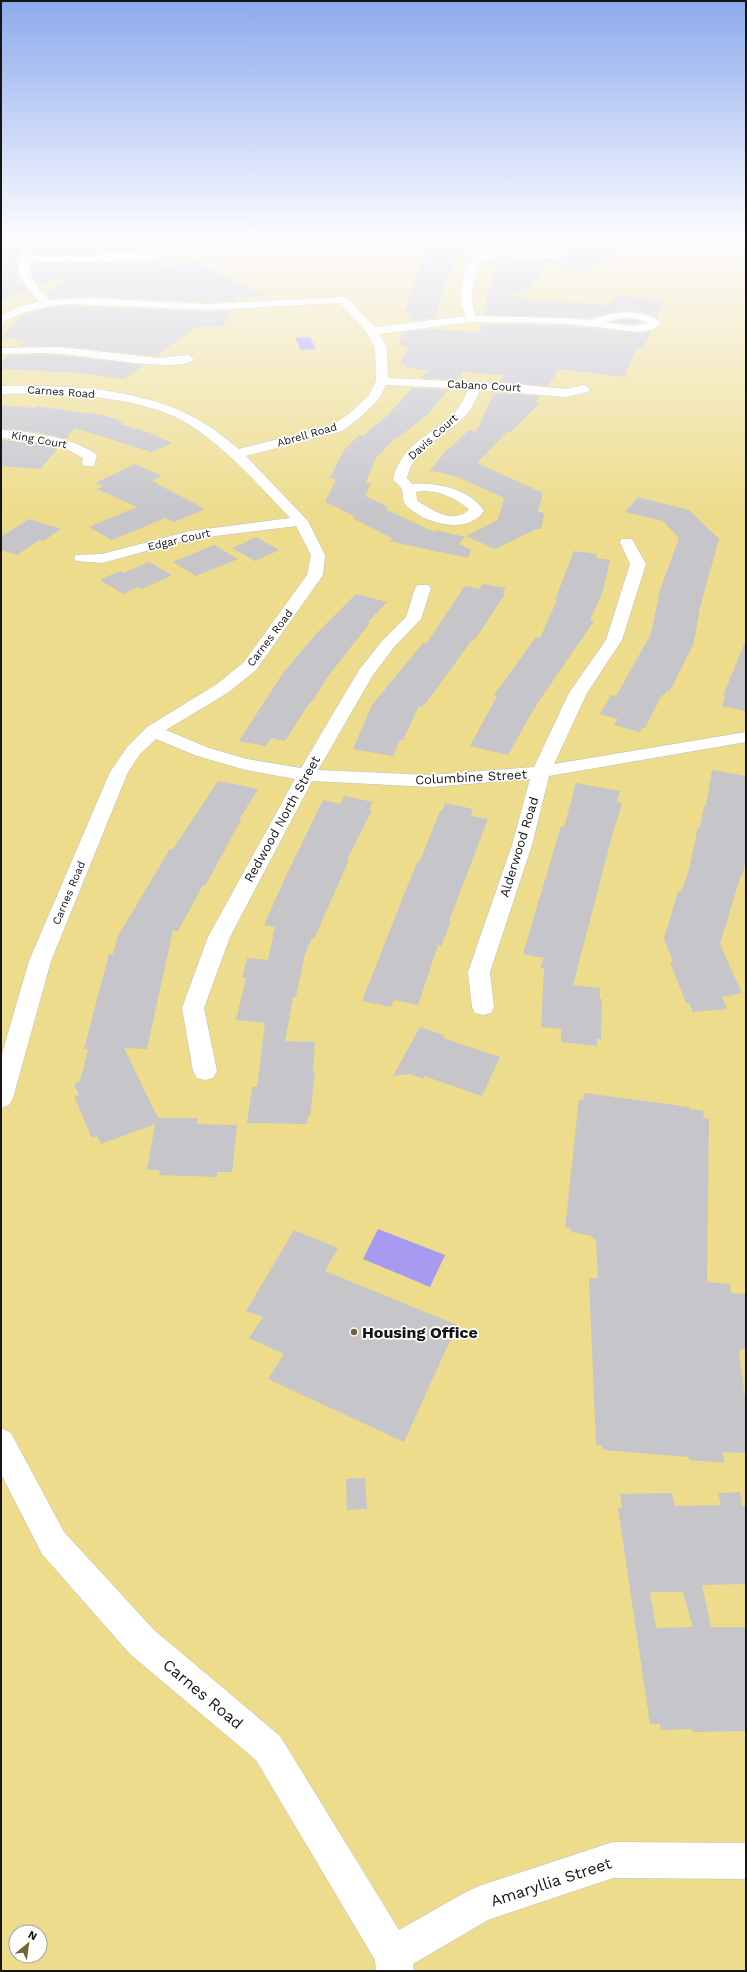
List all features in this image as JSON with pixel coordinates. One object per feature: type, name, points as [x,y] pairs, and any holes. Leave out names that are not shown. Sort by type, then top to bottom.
[{"type":"street","points":[[372,331],[381,347],[382,381]]},
{"type":"street","points":[[1,351],[61,350],[158,362],[188,359]]},
{"type":"street","name":"Cabano Court","points":[[382,381],[566,393],[584,389]]},
{"type":"street","name":"Abrell Road","points":[[237,454],[337,428],[354,417],[374,397],[382,381]]},
{"type":"street","name":"Davis Court","points":[[409,488],[400,479],[401,468],[419,447],[460,414],[476,386]]},
{"type":"street","name":"Carnes Road","points":[[1,390],[42,389],[94,393],[141,402],[194,422],[237,454],[301,521],[318,555],[315,575],[301,597],[250,666],[223,688],[180,713],[153,731],[134,750],[120,772],[40,961],[1,1098]]},
{"type":"street","name":"King Court","points":[[1,434],[52,441],[78,448],[90,456],[89,463]]},
{"type":"street","name":"Edgar Court","points":[[81,558],[102,559],[190,535],[301,521]]},
{"type":"street","name":"Alderwood Road","points":[[483,1007],[480,972],[522,844],[541,772],[578,693],[614,640],[638,564],[627,542]]},
{"type":"street","name":"Redwood North Street","points":[[205,1071],[193,1008],[219,937],[306,775],[365,674],[389,643],[414,619],[423,588]]},
{"type":"street","name":"Columbine Street","points":[[153,731],[203,752],[246,764],[306,775],[430,781],[541,772],[746,737]]},
{"type":"street","name":"Carnes Road","points":[[1,1443],[53,1543],[142,1642],[268,1748],[394,1963]]},
{"type":"street","name":"Amaryllia Street","points":[[394,1963],[480,1905],[613,1860],[746,1861]]},
{"type":"shaded area","points":[[1,331],[746,331],[746,1971],[1,1971]]},
{"type":"shaded area","points":[[310,337],[316,349],[301,350],[295,338]]},
{"type":"shaded area","points":[[378,1229],[445,1255],[430,1287],[363,1259]]},
{"type":"building","points":[[5,331],[191,331],[156,356],[61,346],[20,346],[27,340],[2,338],[6,334],[2,334]]},
{"type":"building","points":[[619,331],[639,333],[651,331],[644,348],[637,348],[624,377],[559,369],[548,386],[500,382],[503,375],[463,372],[457,380],[420,378],[428,370],[405,368],[407,364],[400,363],[409,346],[398,345],[404,332]]},
{"type":"building","points":[[9,355],[54,355],[144,365],[124,379],[81,373],[1,369],[1,363]]},
{"type":"building","points":[[412,388],[448,390],[428,414],[398,438],[395,438],[376,458],[366,482],[371,483],[365,496],[389,507],[385,509],[434,532],[436,530],[465,537],[459,544],[471,550],[468,558],[389,541],[392,538],[352,518],[356,517],[325,502],[336,479],[330,478],[343,451],[359,435],[363,436],[387,416]]},
{"type":"building","points":[[494,393],[540,396],[536,402],[540,403],[511,432],[507,432],[477,463],[543,493],[538,512],[544,513],[541,529],[536,529],[495,549],[466,536],[498,520],[504,498],[455,476],[430,471],[448,448],[450,448],[469,430],[476,432]]},
{"type":"building","points":[[1,405],[34,408],[36,406],[102,415],[125,422],[120,424],[148,432],[172,443],[151,452],[75,428],[66,439],[38,432],[1,429]]},
{"type":"building","points":[[1,440],[47,444],[58,448],[40,469],[1,466]]},
{"type":"building","points":[[135,464],[162,476],[152,481],[205,509],[174,522],[165,518],[112,540],[89,527],[137,507],[97,489],[103,486],[95,483]]},
{"type":"building","points":[[638,497],[689,510],[719,539],[700,607],[694,643],[670,691],[667,691],[664,695],[662,695],[645,728],[642,728],[640,732],[614,725],[618,719],[600,714],[611,695],[616,696],[651,634],[660,590],[679,538],[663,521],[625,512]]},
{"type":"building","points":[[29,519],[61,529],[43,541],[39,540],[17,555],[1,550],[1,537]]},
{"type":"building","points":[[256,537],[279,550],[255,561],[232,548]]},
{"type":"building","points":[[214,545],[238,559],[196,576],[173,562]]},
{"type":"building","points":[[574,551],[597,554],[596,558],[610,560],[603,591],[590,620],[594,621],[535,707],[508,755],[470,746],[497,696],[494,695],[536,637],[540,638],[557,600],[555,600]]},
{"type":"building","points":[[149,562],[172,575],[142,589],[138,587],[123,594],[100,580],[120,571],[124,573]]},
{"type":"building","points":[[483,584],[506,588],[503,593],[505,594],[476,638],[471,641],[427,702],[422,707],[419,706],[403,740],[400,740],[393,756],[353,749],[372,705],[423,643],[426,644],[465,586],[479,589]]},
{"type":"building","points":[[356,594],[387,602],[368,622],[370,623],[329,675],[285,741],[271,738],[266,746],[239,741],[283,673],[316,634]]},
{"type":"building","points":[[745,642],[746,711],[722,706],[725,696],[723,696]]},
{"type":"building","points":[[712,770],[746,776],[746,855],[743,875],[741,875],[720,944],[742,993],[722,997],[727,1009],[693,1012],[689,1003],[686,1003],[670,962],[673,962],[664,939],[678,891],[681,892],[689,870],[698,827],[700,827],[704,806],[706,806]]},
{"type":"building","points":[[218,781],[258,789],[239,820],[241,820],[205,886],[203,885],[178,931],[173,930],[147,1049],[124,1048],[158,1118],[198,1118],[197,1124],[237,1125],[232,1172],[217,1172],[217,1177],[159,1175],[160,1170],[147,1170],[155,1124],[101,1144],[97,1136],[92,1138],[74,1096],[79,1095],[74,1084],[80,1081],[88,1049],[84,1049],[109,954],[113,954],[118,936],[170,849],[173,849]]},
{"type":"building","points":[[576,783],[620,791],[617,802],[622,803],[573,985],[600,988],[600,999],[602,999],[601,1039],[597,1039],[597,1046],[561,1042],[561,1029],[541,1027],[544,968],[540,968],[544,958],[523,954],[561,826],[564,827]]},
{"type":"building","points":[[344,796],[373,802],[369,809],[372,810],[347,860],[349,860],[314,939],[312,938],[305,954],[296,997],[293,997],[285,1041],[315,1042],[313,1072],[315,1072],[310,1116],[308,1116],[307,1124],[247,1123],[252,1087],[257,1087],[265,1023],[236,1020],[246,978],[242,977],[247,958],[268,960],[275,927],[264,925],[285,878],[323,800],[340,804]]},
{"type":"building","points":[[445,803],[473,809],[471,816],[488,819],[449,921],[451,921],[441,946],[438,945],[418,1005],[394,1000],[391,1007],[362,1001],[405,892],[418,861],[420,861],[440,811],[442,811]]},
{"type":"building","points":[[420,1027],[444,1035],[443,1038],[500,1057],[482,1096],[424,1076],[423,1079],[411,1074],[393,1076]]},
{"type":"building","points":[[584,1093],[689,1107],[689,1109],[704,1111],[703,1118],[709,1119],[707,1282],[730,1284],[731,1293],[746,1294],[746,1349],[740,1349],[741,1353],[739,1353],[746,1405],[746,1453],[723,1452],[724,1463],[689,1460],[689,1457],[603,1450],[602,1445],[596,1445],[589,1278],[598,1278],[596,1239],[592,1238],[593,1236],[571,1232],[572,1229],[565,1228],[579,1099],[583,1100]]},
{"type":"building","name":"Housing Office","points":[[294,1230],[338,1248],[325,1271],[457,1325],[404,1442],[268,1379],[284,1354],[249,1338],[263,1317],[246,1311]]},
{"type":"building","points":[[365,1478],[367,1509],[347,1510],[346,1479]]},
{"type":"building","points":[[740,1492],[742,1506],[746,1506],[746,1584],[702,1585],[711,1627],[746,1627],[746,1731],[693,1732],[692,1729],[661,1730],[660,1724],[650,1724],[618,1508],[622,1508],[620,1494],[672,1493],[675,1506],[721,1505],[718,1493]],"holes":[[[650,1592],[683,1592],[693,1627],[656,1628]]]},
{"type":"place","name":"Housing Office","points":[[354,1332]]}]
